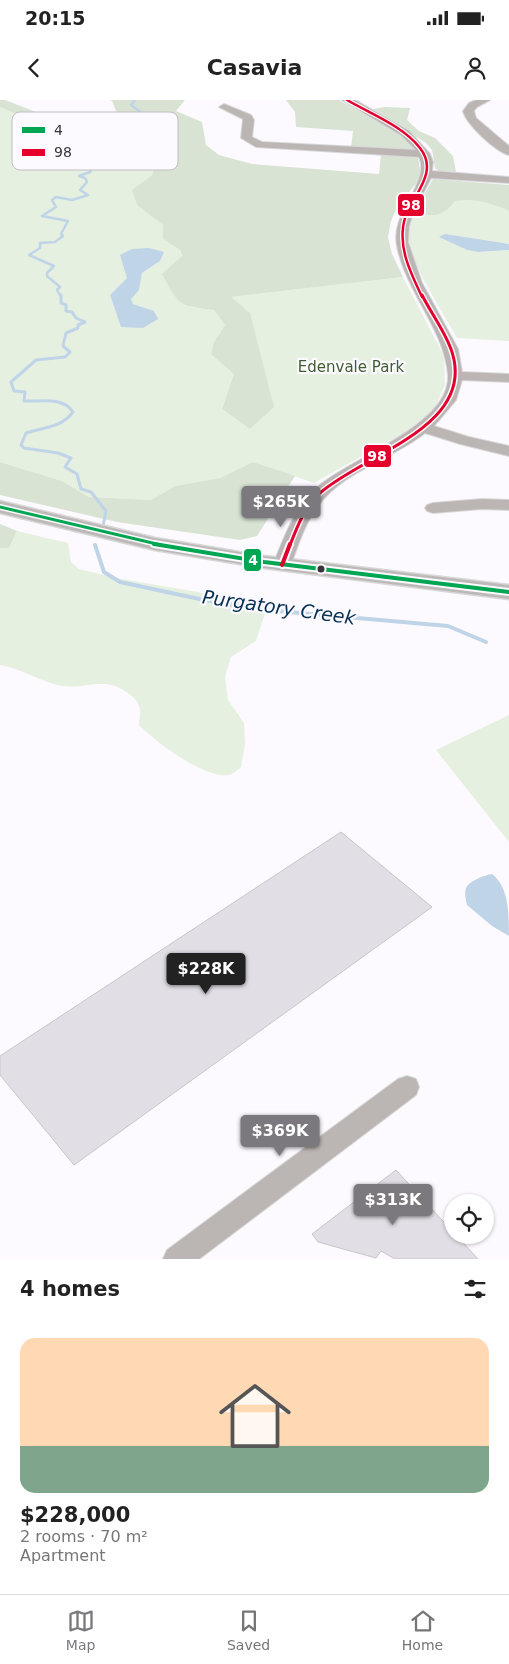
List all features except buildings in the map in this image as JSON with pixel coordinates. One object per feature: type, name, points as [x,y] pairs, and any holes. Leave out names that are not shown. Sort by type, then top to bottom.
[{"type":"main road","points":[[0,506],[156,544],[282,565],[509,592]]},
{"type":"street","points":[[282,565],[298,528],[318,495],[352,468],[424,428],[444,409],[452,395],[457,376],[456,363],[451,349],[408,267],[402,239],[402,226],[405,214],[423,185],[427,174],[428,166],[424,154],[405,133],[347,100]]},
{"type":"street","points":[[485,100],[471,106],[469,118],[478,129],[509,152]]},
{"type":"street","points":[[224,107],[247,117],[249,120],[246,138],[260,145],[424,154]]},
{"type":"street","points":[[427,174],[509,180]]},
{"type":"street","points":[[457,376],[509,378]]},
{"type":"street","points":[[424,428],[465,441],[509,450]]},
{"type":"street","points":[[433,508],[474,504],[509,505]]},
{"type":"street","points":[[177,1259],[407,1087]]},
{"type":"green space","points":[[0,100],[5,100],[36,112],[12,112],[0,107]]},
{"type":"green space","points":[[109,100],[185,100],[176,111],[202,122],[206,145],[219,155],[252,164],[379,174],[381,154],[418,158],[419,180],[397,207],[391,221],[388,237],[392,254],[403,277],[231,297],[250,313],[274,407],[250,429],[222,409],[234,374],[211,354],[214,342],[225,325],[214,310],[186,305],[176,298],[162,274],[182,256],[180,250],[163,239],[163,225],[137,205],[132,190],[152,175],[154,170],[178,170],[178,112],[117,112],[112,101]]},
{"type":"green space","points":[[286,100],[339,100],[395,131],[415,149],[412,151],[351,148],[353,131],[296,127],[295,112]]},
{"type":"green space","name":"Edenvale Park","points":[[0,107],[12,112],[12,170],[154,170],[152,175],[133,190],[137,205],[164,225],[163,239],[180,250],[191,307],[214,310],[225,325],[214,342],[234,374],[222,409],[250,429],[256,423],[250,313],[230,297],[403,277],[444,356],[445,385],[435,407],[425,417],[403,433],[314,483],[253,462],[220,478],[175,486],[151,500],[89,497],[62,481],[0,462]],"holes":[[[160,261],[142,273],[139,290],[130,298],[133,304],[155,312],[157,319],[121,326],[110,295],[127,278]]]},
{"type":"green space","points":[[385,107],[410,108],[407,120],[419,131],[435,138],[453,156],[456,172],[439,171],[435,168],[432,150],[426,143],[373,109]]},
{"type":"green space","points":[[433,179],[509,185],[509,211],[483,202],[463,200],[455,201],[446,211],[437,215],[414,213]]},
{"type":"green space","points":[[467,199],[485,201],[509,211],[509,244],[440,237],[467,250],[478,252],[509,250],[509,341],[457,338],[419,270],[409,243],[407,229],[414,213],[437,215],[446,211],[455,201]]},
{"type":"green space","points":[[0,462],[62,481],[89,497],[151,500],[175,486],[220,478],[253,462],[295,476],[257,536],[240,540],[117,522],[0,495]]},
{"type":"green space","points":[[0,524],[17,531],[9,548],[0,548]]},
{"type":"green space","points":[[17,531],[68,543],[71,562],[79,569],[116,578],[268,604],[256,641],[231,657],[225,677],[228,700],[244,723],[245,744],[241,767],[231,774],[217,774],[193,765],[167,749],[139,725],[140,711],[138,704],[131,695],[121,688],[104,684],[61,686],[0,665],[0,548],[9,548]]},
{"type":"green space","points":[[509,715],[509,842],[436,750]]},
{"type":"water","points":[[445,234],[509,244],[509,250],[478,252],[467,250],[439,237]]},
{"type":"water","points":[[149,248],[164,252],[160,261],[142,273],[139,290],[131,299],[133,304],[154,311],[158,319],[143,328],[121,327],[110,295],[127,278],[120,255],[132,249]]},
{"type":"water","points":[[492,874],[498,879],[505,894],[509,936],[492,926],[467,905],[465,892],[468,885],[477,879]]},
{"type":"waterway","name":"Purgatory Creek","points":[[135,100],[131,105],[141,112]]},
{"type":"waterway","name":"Purgatory Creek","points":[[61,297],[57,290],[60,287],[47,276],[47,273],[54,266],[29,255],[40,248],[40,243],[55,242],[63,236],[61,234],[68,221],[42,216],[56,207],[52,200],[56,197],[72,200],[88,195],[80,190],[87,182],[85,178],[79,176],[91,170]]},
{"type":"waterway","name":"Purgatory Creek","points":[[61,297],[61,303],[66,305],[66,311],[72,312],[76,318],[85,322],[78,325],[78,328],[66,333],[63,346],[70,352],[65,357],[36,360],[11,382],[14,391],[25,392],[24,401],[57,402],[69,407],[73,412],[58,424],[26,433],[21,445],[24,448],[58,453],[71,458],[65,467],[77,474],[81,489],[91,492],[106,511],[103,526]]},
{"type":"waterway","name":"Purgatory Creek","points":[[95,545],[104,572],[120,582],[204,600],[266,610],[448,626],[486,642]]},
{"type":"transit line","name":"98","points":[[282,565],[302,518],[319,494],[338,478],[412,436],[433,419],[449,400],[455,377],[451,349],[415,283],[402,242],[403,226],[408,211],[427,174],[427,162],[420,148],[405,133],[347,100]]},
{"type":"transit line","name":"4","points":[[0,507],[155,544],[264,562],[509,592]]}]
